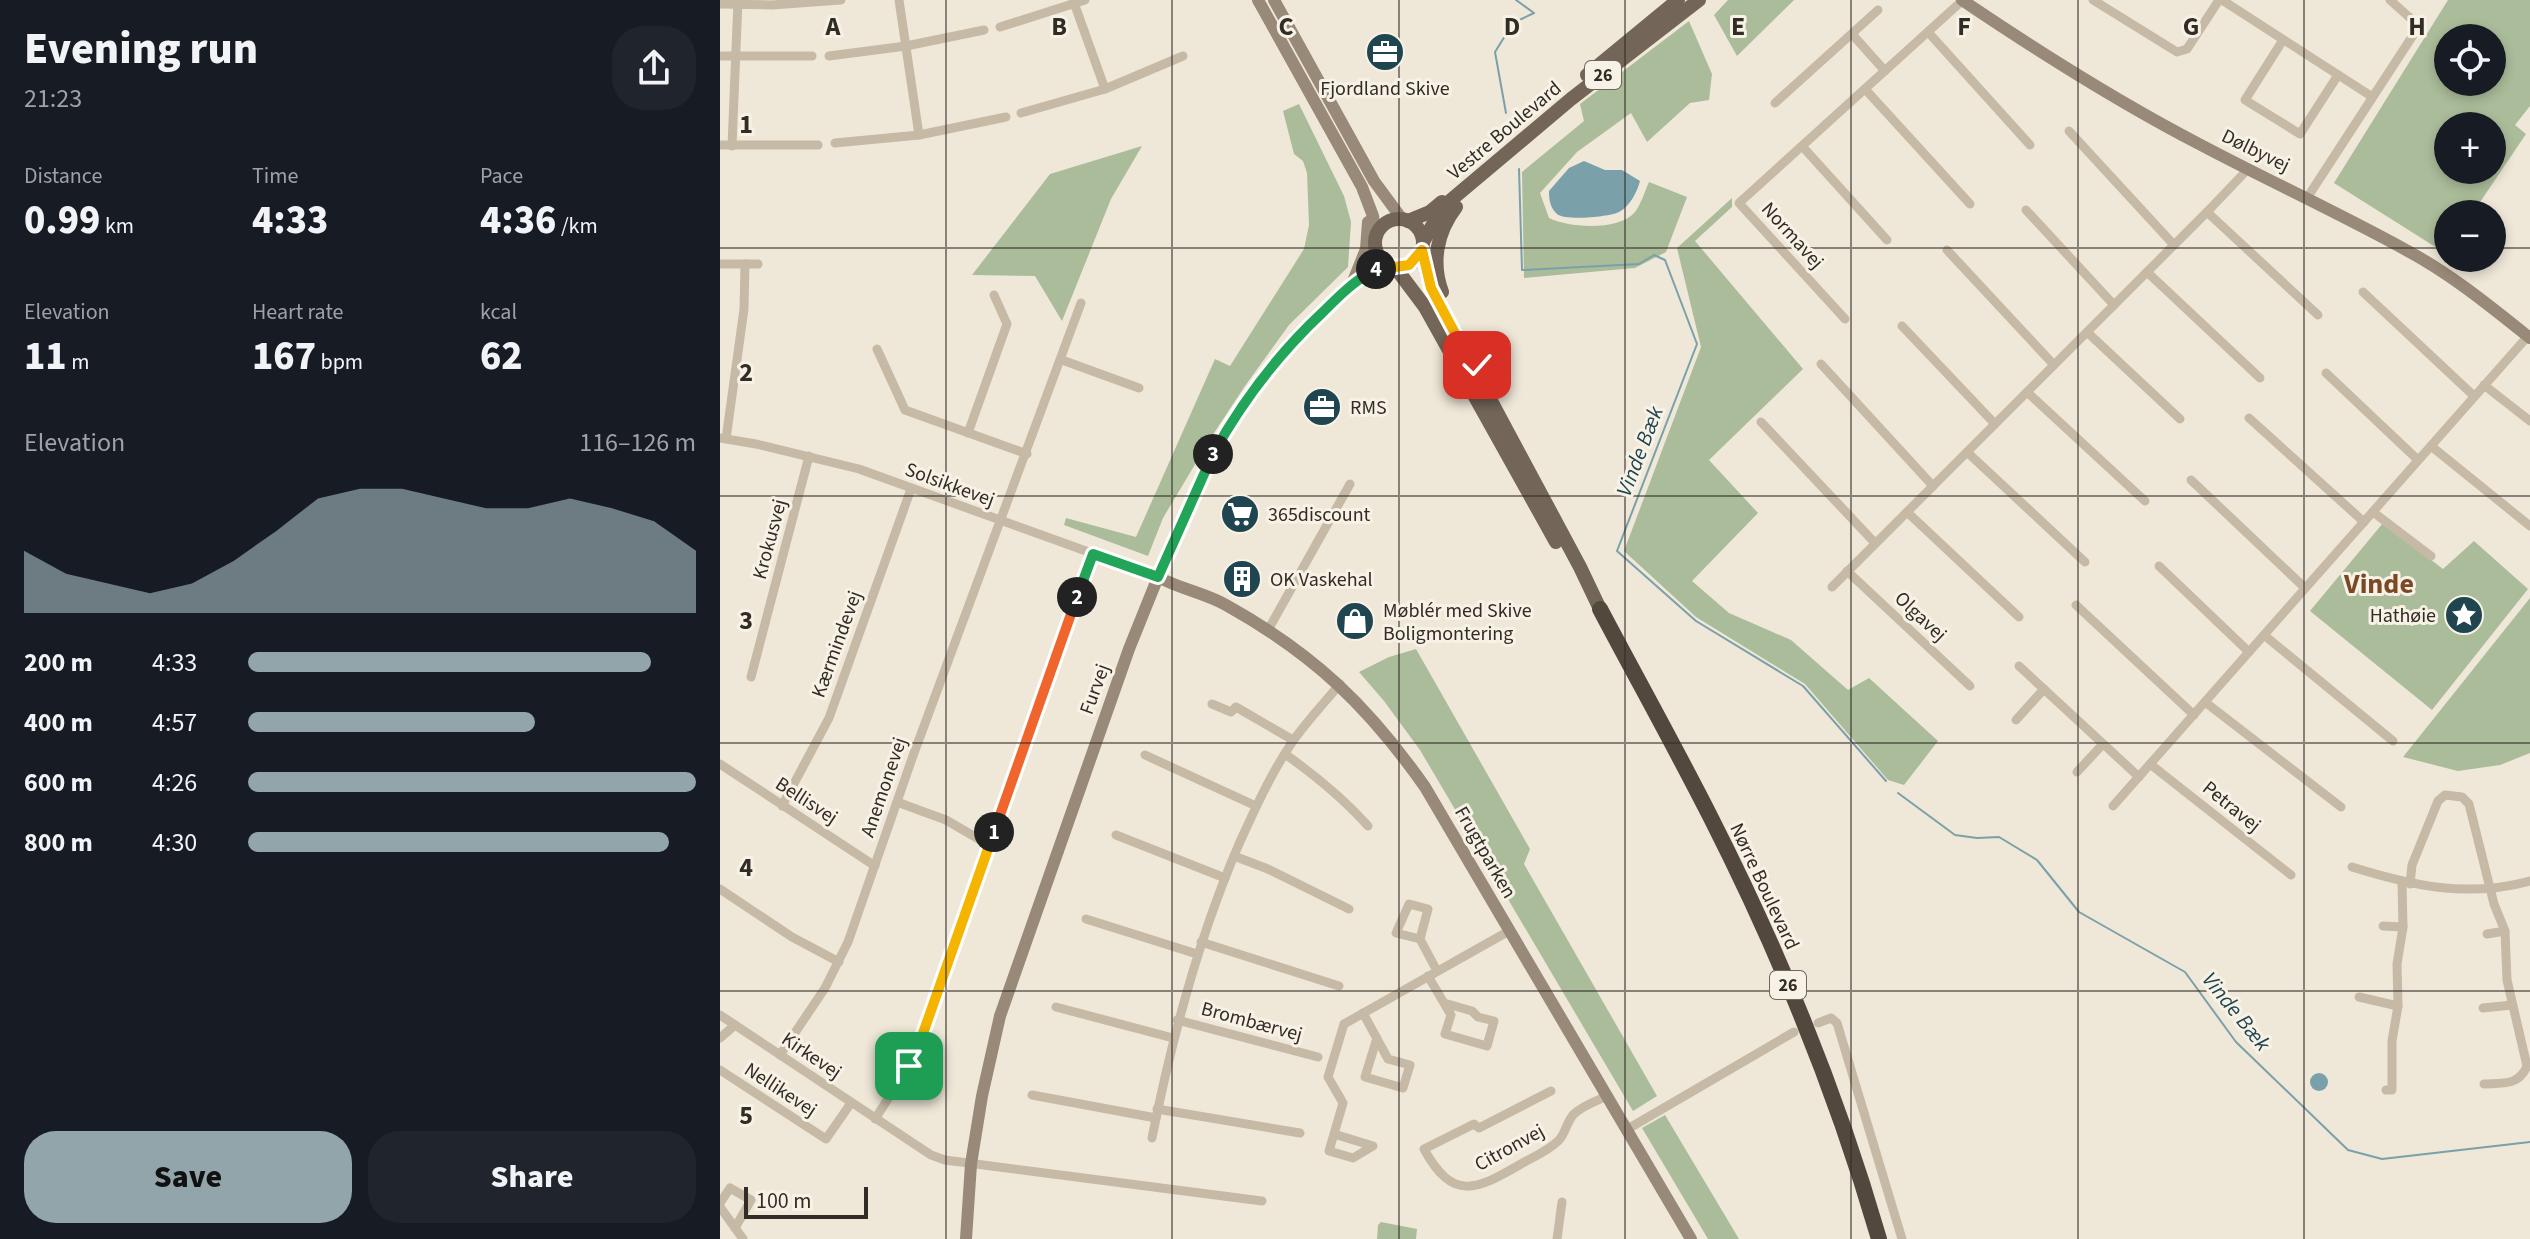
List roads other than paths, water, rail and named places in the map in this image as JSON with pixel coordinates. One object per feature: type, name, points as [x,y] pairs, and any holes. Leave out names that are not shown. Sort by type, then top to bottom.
[{"type":"highway","name":"Nørre Boulevard","points":[[1600,609],[1711,818],[1777,958],[1836,1105],[1879,1239]]},
{"type":"main road","name":"Vestre Boulevard","points":[[1405,220],[1430,212],[1440,204],[1563,95],[1678,0]]},
{"type":"main road","name":"Vestre Boulevard","points":[[1422,246],[1436,219],[1451,200],[1571,99],[1699,0]]},
{"type":"main road","name":"26","points":[[1484,388],[1477,365],[1440,289],[1437,248],[1453,210],[1507,155]]},
{"type":"main road","name":"26","points":[[1405,220],[1419,229],[1422,246],[1415,261],[1402,267],[1391,265],[1377,252],[1376,240],[1383,225],[1405,220]]},
{"type":"main road","name":"Nørre Boulevard","points":[[1422,246],[1431,288],[1600,609]]},
{"type":"main road","name":"Nørre Boulevard","points":[[1391,265],[1425,307],[1525,488],[1600,609]]},
{"type":"street","points":[[720,4],[841,0]]},
{"type":"street","points":[[899,0],[919,135]]},
{"type":"street","points":[[1000,27],[1085,0]]},
{"type":"street","points":[[1258,0],[1362,187],[1373,216],[1376,240]]},
{"type":"street","points":[[1274,0],[1374,181],[1405,220]]},
{"type":"street","name":"Normavej","points":[[1845,319],[1739,203],[1962,0]]},
{"type":"street","name":"Dølbyvej","points":[[1962,0],[2033,48],[2122,101],[2408,251],[2461,284],[2529,337]]},
{"type":"street","points":[[2093,0],[2177,52],[2187,49],[2221,0],[2371,96]]},
{"type":"street","points":[[2307,198],[2419,26],[2390,0]]},
{"type":"street","points":[[1073,2],[1105,89]]},
{"type":"street","points":[[732,146],[738,3]]},
{"type":"street","points":[[1775,103],[1878,10]]},
{"type":"street","points":[[829,56],[906,46],[984,30]]},
{"type":"street","points":[[1928,32],[2030,145]]},
{"type":"street","points":[[1852,34],[1885,71]]},
{"type":"street","points":[[2283,40],[2245,100],[2300,134],[2338,75]]},
{"type":"street","points":[[720,56],[812,56]]},
{"type":"street","points":[[1021,113],[1105,89],[1183,56]]},
{"type":"street","points":[[1865,89],[1970,204]]},
{"type":"street","points":[[835,143],[919,135],[1006,117]]},
{"type":"street","points":[[2069,131],[2174,245]]},
{"type":"street","points":[[720,145],[818,145]]},
{"type":"street","points":[[1802,146],[1887,240]]},
{"type":"street","points":[[1832,587],[2248,169]]},
{"type":"street","points":[[1355,282],[1368,239],[1362,187]]},
{"type":"street","points":[[2026,210],[2114,305]]},
{"type":"street","points":[[2207,212],[2318,315]]},
{"type":"street","name":"Furvej","points":[[1355,282],[1376,240]]},
{"type":"street","points":[[1947,250],[2054,365]]},
{"type":"street","points":[[720,264],[758,264]]},
{"type":"street","name":"Solsikkevej","points":[[745,264],[744,309],[723,439],[859,469],[1158,577]]},
{"type":"street","name":"Furvej","points":[[966,1239],[971,1164],[1000,1016],[1129,649],[1158,577],[1208,464],[1253,389],[1284,351],[1355,282],[1391,265]]},
{"type":"street","points":[[2147,272],[2260,378]]},
{"type":"street","points":[[2363,292],[2474,396]]},
{"type":"street","points":[[968,433],[1007,324],[994,295]]},
{"type":"street","name":"Anemonevej","points":[[780,1055],[839,962],[1081,303]]},
{"type":"street","points":[[1902,326],[1995,424]]},
{"type":"street","points":[[2087,332],[2180,419]]},
{"type":"street","points":[[2113,806],[2529,337]]},
{"type":"street","points":[[877,349],[905,410],[1027,454]]},
{"type":"street","points":[[1062,360],[1139,388]]},
{"type":"street","points":[[1821,364],[1933,486]]},
{"type":"street","points":[[2326,373],[2418,460]]},
{"type":"street","points":[[2484,385],[2530,421]]},
{"type":"street","points":[[2027,392],[2145,501]]},
{"type":"street","points":[[2249,418],[2364,522]]},
{"type":"street","points":[[1761,422],[1875,543]]},
{"type":"street","points":[[2431,446],[2530,526]]},
{"type":"street","points":[[1967,452],[2085,562]]},
{"type":"street","name":"Krokusvej","points":[[751,677],[809,456]]},
{"type":"street","points":[[2191,480],[2305,588]]},
{"type":"street","points":[[1268,630],[1350,484]]},
{"type":"street","name":"Kærmindevej","points":[[782,806],[829,718],[911,489]]},
{"type":"street","points":[[1907,512],[2019,617]]},
{"type":"street","points":[[2373,512],[2431,556]]},
{"type":"street","points":[[875,1119],[909,1066],[921,1039],[1093,554]]},
{"type":"street","points":[[2159,566],[2249,652]]},
{"type":"street","name":"Olgavej","points":[[1847,571],[1970,686]]},
{"type":"street","name":"Frugtparken","points":[[1158,577],[1206,596],[1268,630],[1340,684],[1373,718],[1425,787],[1691,1239]]},
{"type":"street","points":[[2076,605],[2194,715]]},
{"type":"street","points":[[2264,635],[2393,741]]},
{"type":"street","points":[[2019,666],[2139,777]]},
{"type":"street","name":"Brombærvej","points":[[1152,1138],[1177,1020],[1201,942],[1234,856],[1256,806],[1293,740],[1340,684]]},
{"type":"street","points":[[2016,720],[2044,689]]},
{"type":"street","points":[[2205,702],[2341,807]]},
{"type":"street","points":[[1212,704],[1231,712],[1236,707],[1293,740]]},
{"type":"street","points":[[2077,772],[2103,744]]},
{"type":"street","points":[[1285,754],[1348,803],[1368,826]]},
{"type":"street","points":[[1145,755],[1256,806]]},
{"type":"street","name":"Bellisvej","points":[[720,764],[875,866]]},
{"type":"street","name":"Petravej","points":[[2150,764],[2291,875]]},
{"type":"street","points":[[2386,1090],[2392,1090],[2392,1041],[2398,1006],[2397,964],[2406,884],[2438,801],[2445,795],[2453,794],[2469,804],[2490,889],[2505,931],[2507,980],[2527,1066],[2516,1082],[2484,1084]]},
{"type":"street","points":[[897,802],[946,820],[989,845]]},
{"type":"street","points":[[1116,835],[1225,878]]},
{"type":"street","points":[[1234,856],[1268,869],[1349,909]]},
{"type":"street","points":[[2352,867],[2406,884],[2450,889],[2490,889],[2530,881]]},
{"type":"street","points":[[720,889],[792,937],[839,962]]},
{"type":"street","points":[[1086,919],[1197,954]]},
{"type":"street","points":[[2383,926],[2403,927]]},
{"type":"street","points":[[1334,1134],[1343,1103],[1328,1077],[1340,1031],[1349,1021],[1509,931]]},
{"type":"street","points":[[2487,934],[2505,931]]},
{"type":"street","points":[[1420,939],[1444,1003],[1451,1015],[1445,1034],[1487,1046],[1494,1021],[1444,1003]]},
{"type":"street","points":[[1201,942],[1339,986]]},
{"type":"street","points":[[2359,997],[2398,1006]]},
{"type":"street","points":[[2483,1008],[2512,1005]]},
{"type":"street","points":[[1056,1007],[1173,1038]]},
{"type":"street","points":[[1363,1013],[1377,1038],[1388,1059],[1410,1065],[1403,1088],[1365,1077],[1377,1038]]},
{"type":"street","name":"Kirkevej","points":[[720,1015],[931,1155],[971,1164]]},
{"type":"street","points":[[1818,1023],[1831,1018],[1837,1023],[1902,1239]]},
{"type":"street","name":"Brombærvej","points":[[1177,1020],[1318,1057]]},
{"type":"street","points":[[720,1038],[735,1025]]},
{"type":"street","points":[[1626,1130],[1794,1032]]},
{"type":"street","name":"Nellikevej","points":[[720,1070],[826,1139],[851,1103]]},
{"type":"street","name":"Citronvej","points":[[1551,1091],[1479,1128],[1474,1124],[1424,1149],[1434,1168],[1448,1181],[1457,1184],[1469,1187],[1489,1183],[1556,1144],[1574,1114],[1607,1096]]},
{"type":"street","points":[[1032,1095],[1300,1133]]},
{"type":"street","points":[[971,1164],[1262,1201]]},
{"type":"street","points":[[735,1228],[751,1200],[730,1188],[720,1205],[735,1228],[743,1239]]},
{"type":"street","points":[[1557,1239],[1562,1202]]},
{"type":"water","points":[[1584,161],[1605,170],[1622,170],[1640,181],[1632,198],[1619,212],[1588,218],[1562,216],[1555,212],[1549,191],[1569,168]]},
{"type":"water","points":[[2319,1073],[2328,1082],[2319,1091],[2310,1082]]},
{"type":"waterway","points":[[1506,113],[1495,52],[1513,23],[1534,13],[1516,0]]},
{"type":"waterway","name":"Vinde Bæk","points":[[1519,169],[1522,270],[1639,264],[1654,255],[1665,260],[1697,344],[1617,551],[1696,621],[1803,686],[1886,781]]},
{"type":"waterway","name":"Vinde Bæk","points":[[1898,793],[1955,835],[1999,837],[2037,860],[2079,912],[2185,972],[2236,1042],[2348,1150],[2382,1159],[2530,1142]]},
{"type":"place","name":"Fjordland Skive","points":[[1385,52]]},
{"type":"place","name":"RMS","points":[[1322,407]]},
{"type":"place","name":"365discount","points":[[1240,514]]},
{"type":"place","name":"OK Vaskehal","points":[[1242,579]]},
{"type":"place","name":"Hathøie","points":[[2464,615]]},
{"type":"place","name":"Møblér med Skive Boligmontering","points":[[1355,621]]},
{"type":"district","name":"Vinde","points":[[2379,583]]}]
